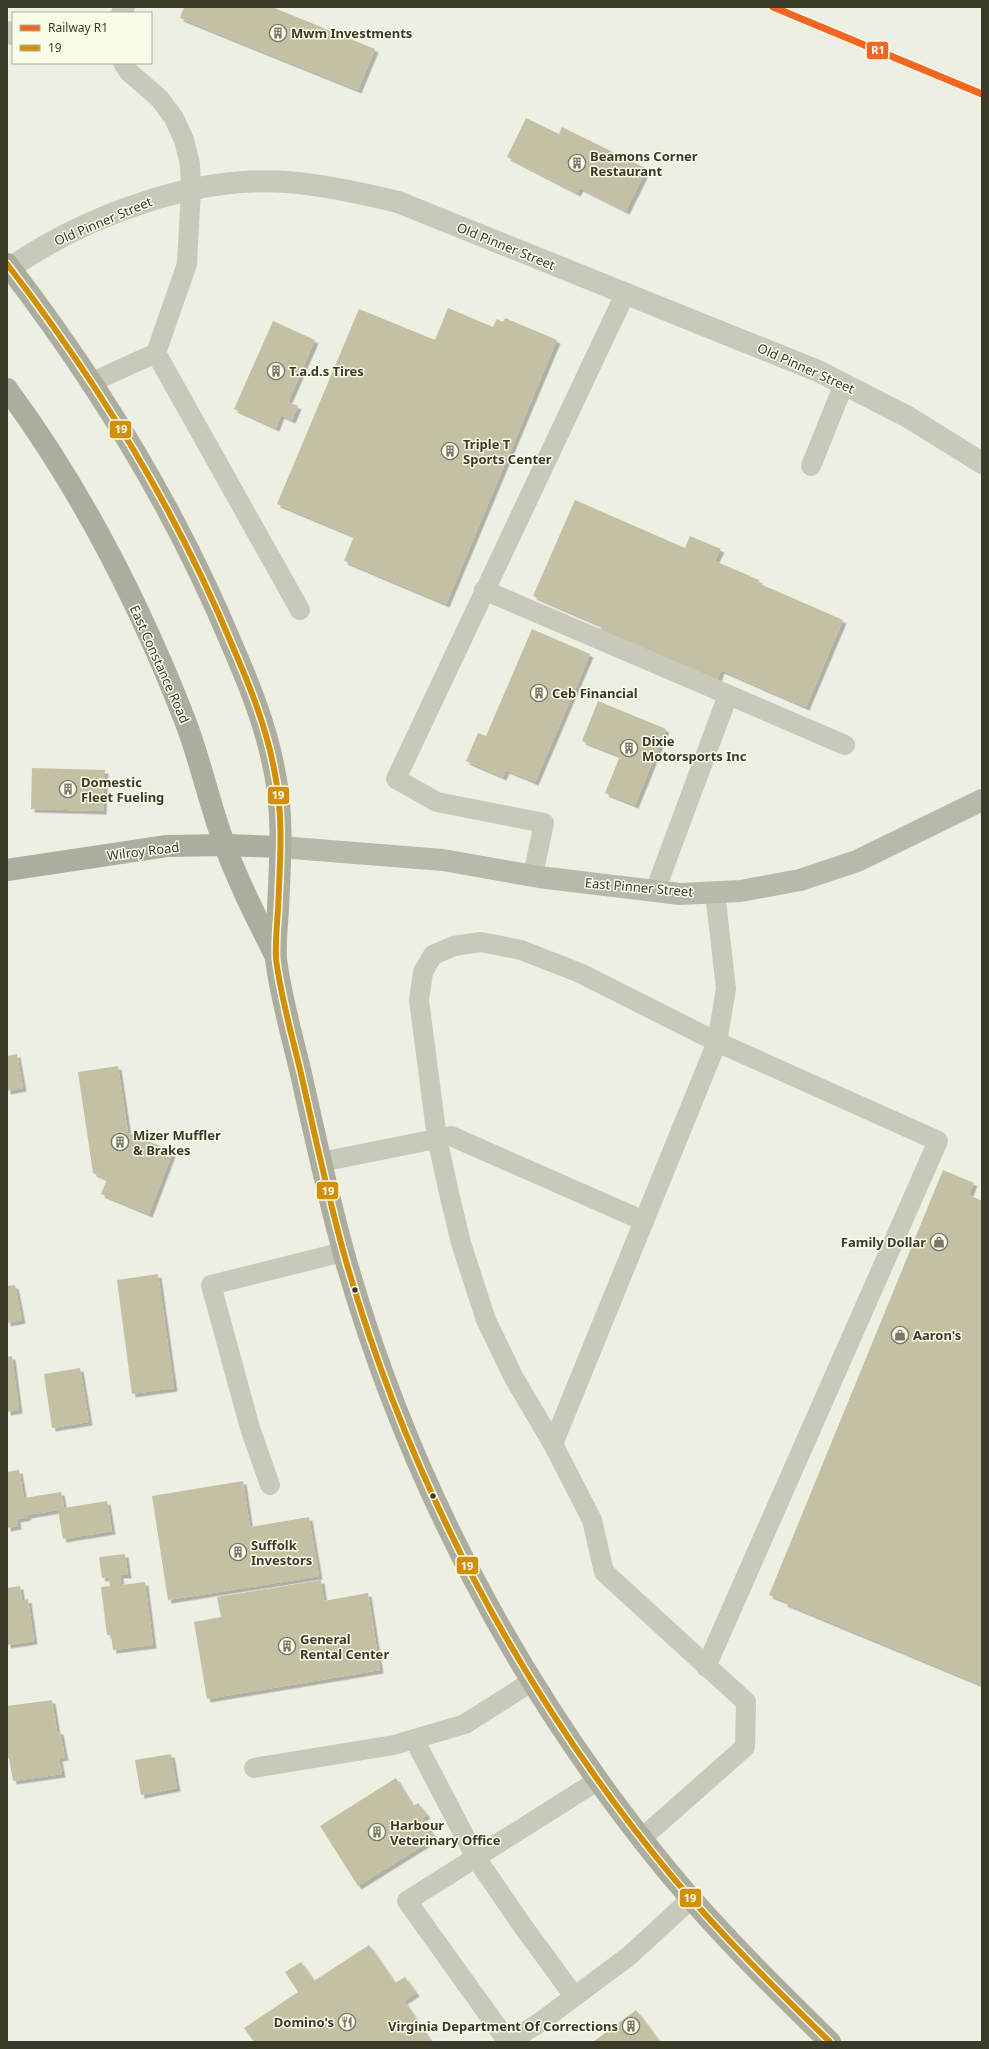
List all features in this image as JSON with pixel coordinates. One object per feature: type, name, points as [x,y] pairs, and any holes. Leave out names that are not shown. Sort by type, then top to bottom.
[{"type":"main road","name":"East Constance Road","points":[[8,266],[58,334],[135,453],[179,531],[212,597],[248,682],[273,761],[280,796],[280,848],[276,956],[321,1162],[343,1252],[371,1345],[396,1411],[442,1518],[485,1601],[531,1682],[597,1781],[692,1898],[751,1965],[830,2042]]},
{"type":"main road","name":"East Constance Road","points":[[9,397],[89,516],[138,613],[186,723],[225,845],[244,893],[276,956]]},
{"type":"main road","name":"East Pinner Street","points":[[280,848],[443,860],[533,875],[680,894],[740,891],[800,880],[856,861],[982,800]]},
{"type":"main road","name":"Wilroy Road","points":[[7,870],[167,846],[225,845],[280,848]]},
{"type":"street","name":"Old Pinner Street","points":[[8,266],[69,233],[142,203],[192,189],[228,184],[286,182],[342,189],[398,202],[797,362],[908,417],[982,463]]},
{"type":"lane","points":[[90,384],[156,353],[188,264],[192,189],[190,164],[184,140],[174,118],[159,98],[129,72],[124,64]]},
{"type":"lane","points":[[533,875],[544,823],[437,802],[396,779],[625,294]]},
{"type":"lane","points":[[156,353],[300,610]]},
{"type":"lane","points":[[811,466],[844,384]]},
{"type":"lane","points":[[484,590],[845,745]]},
{"type":"lane","points":[[655,891],[728,695]]},
{"type":"lane","points":[[553,1444],[717,1042],[726,989],[715,892]]},
{"type":"lane","points":[[642,1838],[746,1747],[746,1702],[706,1667],[604,1572],[592,1520],[553,1444],[514,1378],[486,1320],[462,1243],[437,1138],[419,1000],[423,972],[433,955],[454,946],[481,942],[521,950],[580,974],[717,1042],[938,1141],[706,1667]]},
{"type":"lane","points":[[321,1162],[451,1136],[644,1221]]},
{"type":"lane","points":[[270,1485],[250,1428],[211,1285],[343,1252]]},
{"type":"lane","points":[[254,1768],[394,1745],[466,1724],[531,1682]]},
{"type":"lane","points":[[414,1739],[476,1858],[522,1925],[574,1996]]},
{"type":"lane","points":[[597,1781],[408,1901],[508,2042],[539,2023],[629,1956],[692,1898]]},
{"type":"building","name":"Mwm Investments","points":[[184,7],[272,7],[375,49],[358,90],[180,18]]},
{"type":"building","name":"Beamons Corner Restaurant","points":[[526,118],[559,134],[562,127],[647,169],[626,211],[580,188],[577,193],[507,157]]},
{"type":"building","name":"Triple T Sports Center","points":[[448,308],[493,327],[497,319],[503,322],[505,318],[557,340],[446,604],[344,561],[354,536],[277,504],[359,309],[435,340]]},
{"type":"building","name":"T.a.d.s Tires","points":[[273,321],[315,340],[288,402],[298,406],[292,420],[281,415],[276,428],[234,409]]},
{"type":"building","points":[[575,500],[685,548],[690,536],[721,549],[715,561],[759,580],[758,583],[843,620],[806,707],[721,670],[717,681],[600,630],[602,626],[533,596]]},
{"type":"building","name":"Ceb Financial","points":[[532,629],[590,654],[535,782],[506,770],[503,777],[466,761],[478,733],[486,736]]},
{"type":"building","name":"Dixie Motorsports Inc","points":[[598,701],[666,729],[635,805],[605,793],[620,756],[582,741]]},
{"type":"building","name":"Domestic Fleet Fueling","points":[[32,768],[105,770],[103,811],[31,809]]},
{"type":"building","points":[[17,1054],[23,1088],[7,1091],[7,1056]]},
{"type":"building","name":"Mizer Muffler & Brakes","points":[[118,1066],[128,1133],[173,1151],[149,1214],[101,1194],[107,1179],[93,1173],[78,1072]]},
{"type":"building","points":[[943,1170],[974,1183],[969,1195],[982,1201],[982,1685],[784,1603],[784,1601],[769,1595]]},
{"type":"building","points":[[158,1274],[174,1388],[132,1394],[117,1280]]},
{"type":"building","points":[[15,1285],[22,1320],[7,1323],[7,1286]]},
{"type":"building","points":[[12,1356],[19,1410],[7,1412],[7,1357]]},
{"type":"building","points":[[80,1368],[89,1422],[52,1428],[44,1374]]},
{"type":"building","points":[[19,1470],[24,1498],[61,1492],[64,1508],[107,1501],[112,1531],[63,1539],[58,1510],[27,1515],[28,1517],[17,1519],[18,1526],[7,1528],[7,1472]]},
{"type":"building","name":"Suffolk Investors","points":[[243,1481],[250,1527],[309,1517],[319,1576],[168,1600],[152,1496]]},
{"type":"building","points":[[125,1554],[128,1575],[120,1575],[121,1585],[145,1582],[153,1645],[113,1650],[111,1635],[107,1635],[101,1587],[110,1586],[109,1577],[102,1578],[99,1557]]},
{"type":"building","name":"General Rental Center","points":[[321,1580],[324,1601],[368,1593],[380,1670],[207,1699],[194,1622],[221,1617],[217,1597]]},
{"type":"building","points":[[20,1586],[22,1601],[28,1599],[34,1641],[7,1645],[7,1588]]},
{"type":"building","points":[[52,1700],[57,1731],[60,1731],[65,1757],[59,1758],[62,1774],[13,1781],[9,1758],[7,1758],[7,1706]]},
{"type":"building","points":[[171,1754],[177,1788],[141,1795],[135,1760]]},
{"type":"building","name":"Harbour Veterinary Office","points":[[396,1778],[413,1806],[418,1803],[427,1815],[422,1818],[435,1838],[358,1886],[320,1826]]},
{"type":"building","points":[[369,1945],[395,1983],[405,1977],[416,1993],[404,2001],[431,2041],[254,2042],[244,2028],[298,1992],[285,1972],[301,1962],[314,1981]]},
{"type":"building","name":"Virginia Department Of Corrections","points":[[636,2010],[660,2042],[593,2042]]},
{"type":"rail line","name":"R1","points":[[773,7],[982,94]]},
{"type":"transit line","name":"19","points":[[7,264],[72,353],[132,447],[186,545],[210,595],[251,690],[271,753],[279,804],[280,856],[276,959],[284,1004],[344,1254],[370,1338],[401,1421],[436,1502],[475,1581],[518,1658],[565,1732],[616,1804],[670,1874],[708,1918],[768,1981],[830,2042]]},
{"type":"place","name":"Mwm Investments","points":[[278,33]]},
{"type":"place","name":"Beamons Corner Restaurant","points":[[577,163]]},
{"type":"place","name":"T.a.d.s Tires","points":[[276,371]]},
{"type":"place","name":"Triple T Sports Center","points":[[450,451]]},
{"type":"place","name":"Ceb Financial","points":[[539,693]]},
{"type":"place","name":"Dixie Motorsports Inc","points":[[629,748]]},
{"type":"place","name":"Domestic Fleet Fueling","points":[[68,789]]},
{"type":"place","name":"Mizer Muffler & Brakes","points":[[120,1142]]},
{"type":"place","name":"Family Dollar","points":[[939,1242]]},
{"type":"place","name":"Aaron's","points":[[900,1335]]},
{"type":"place","name":"Suffolk Investors","points":[[238,1552]]},
{"type":"place","name":"General Rental Center","points":[[287,1646]]},
{"type":"place","name":"Harbour Veterinary Office","points":[[377,1832]]},
{"type":"place","name":"Domino's","points":[[347,2022]]},
{"type":"place","name":"Virginia Department Of Corrections","points":[[631,2026]]}]
